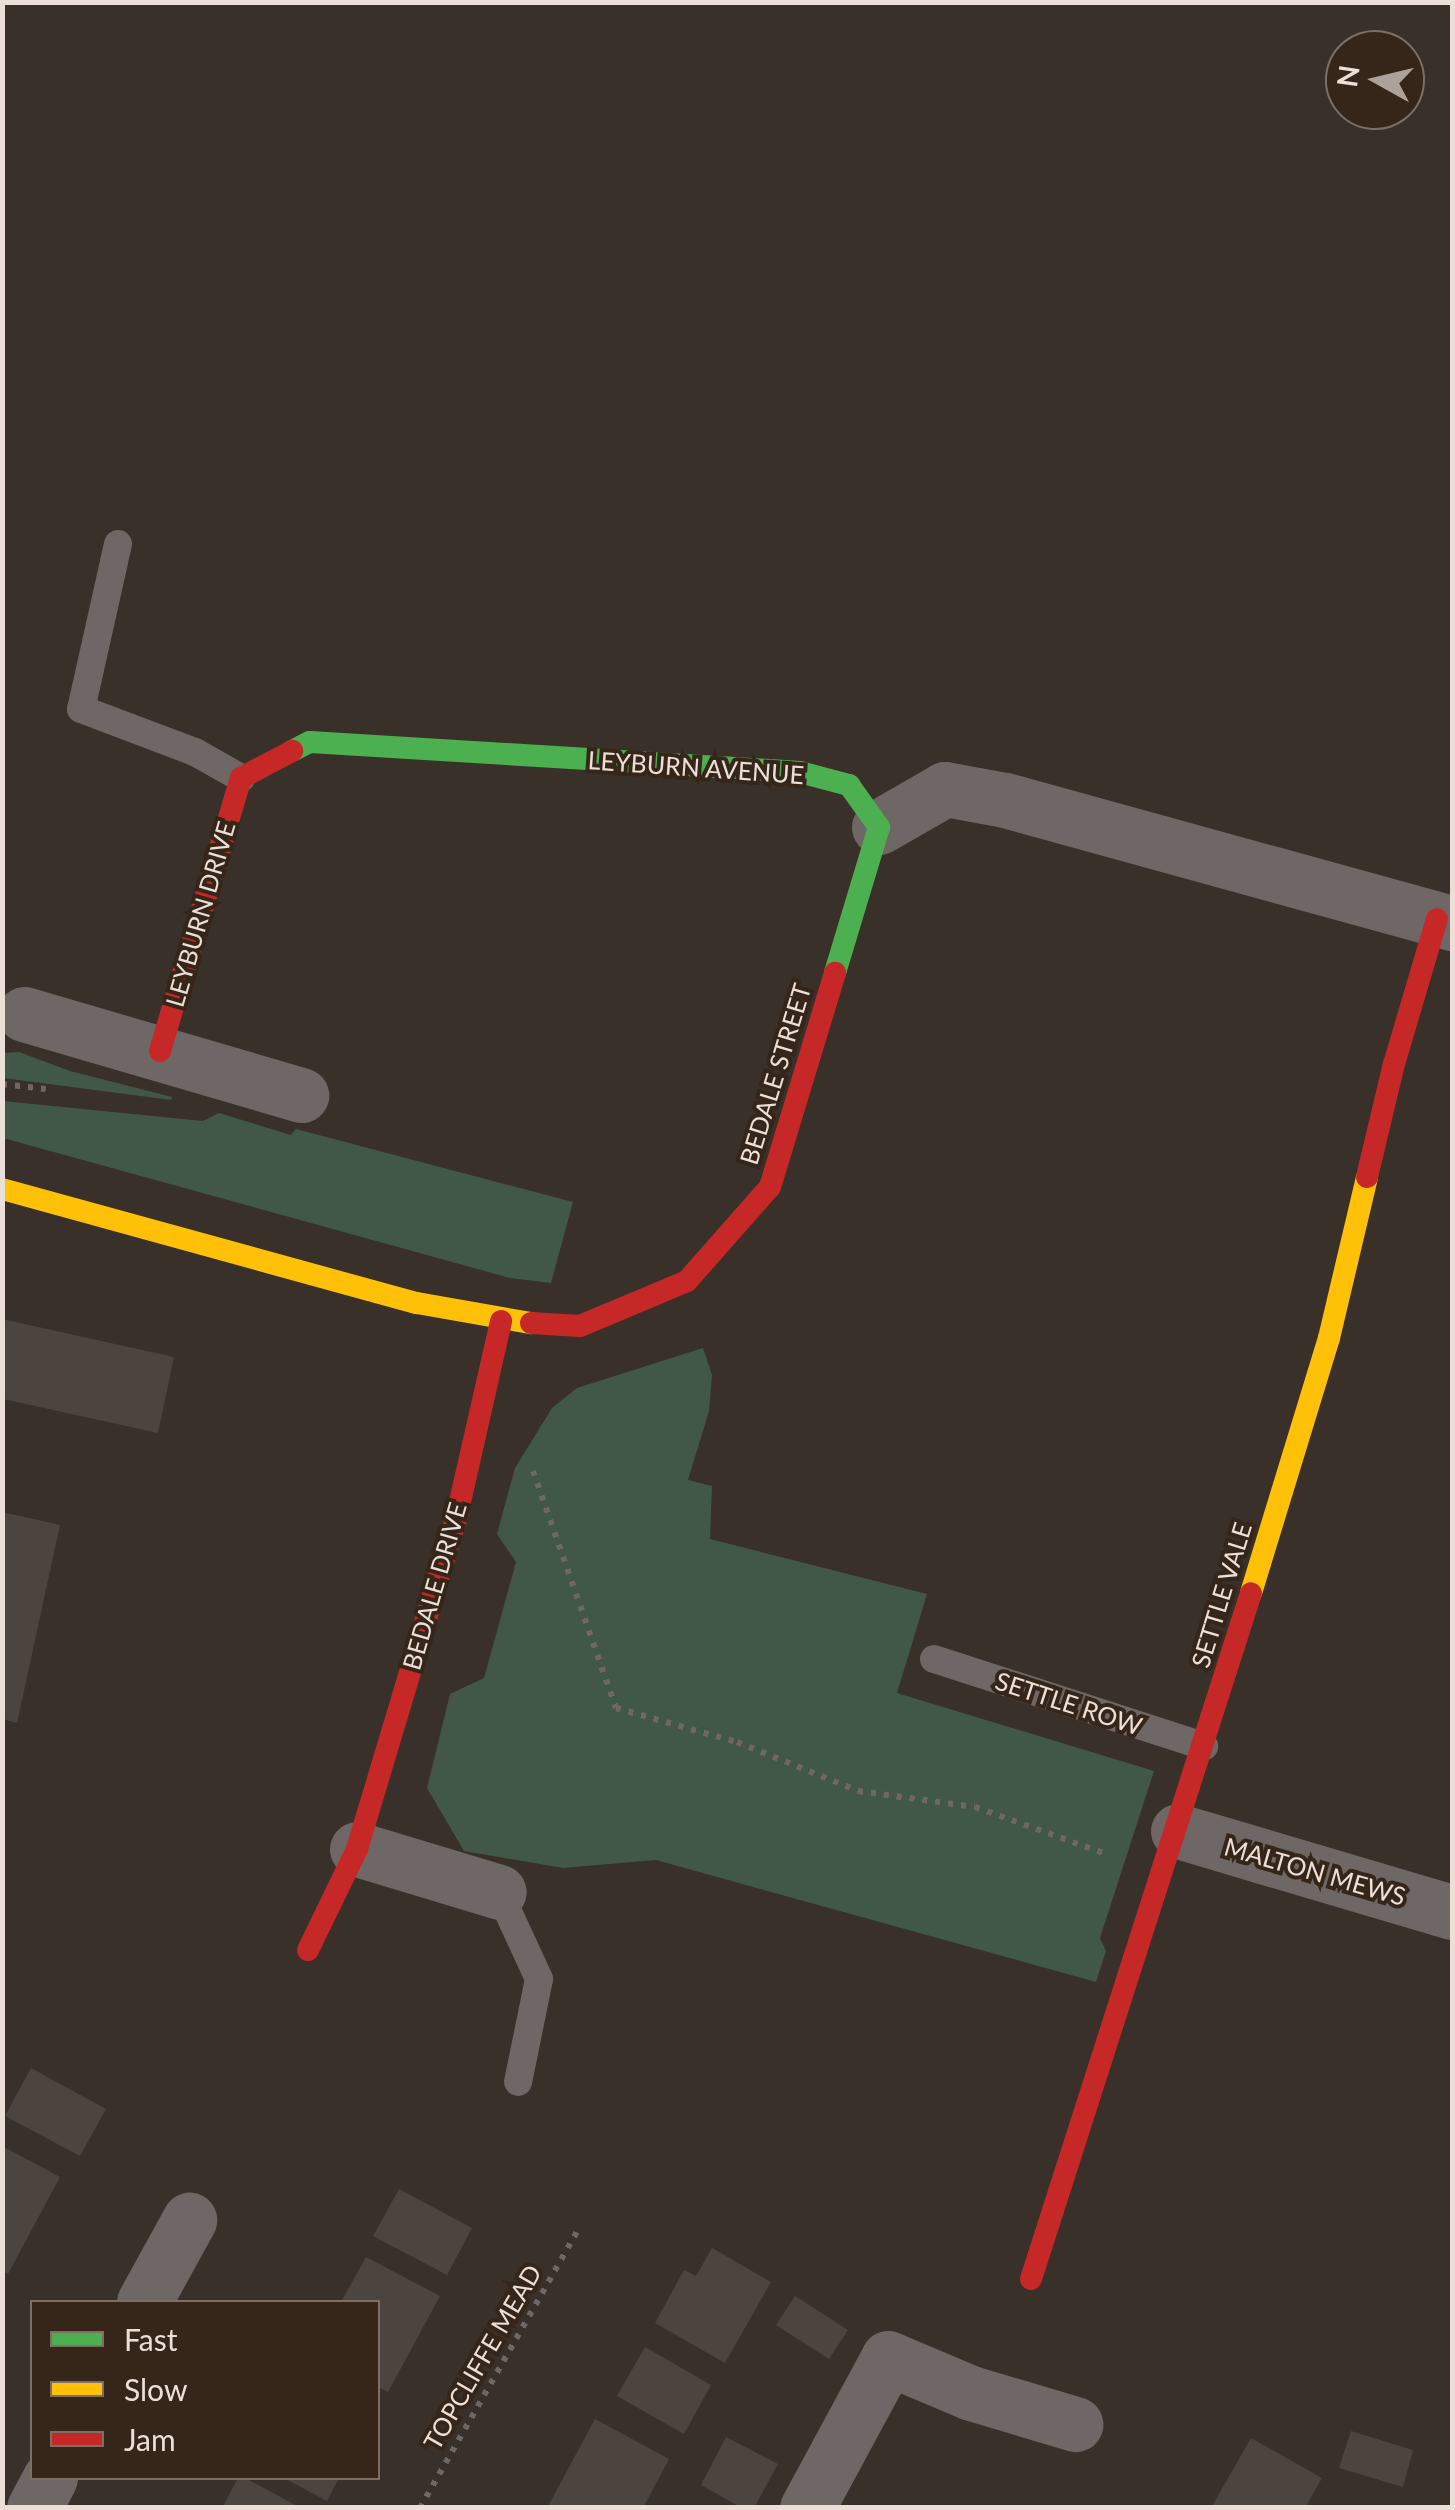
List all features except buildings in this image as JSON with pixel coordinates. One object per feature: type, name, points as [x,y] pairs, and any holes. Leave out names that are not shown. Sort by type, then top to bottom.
[{"type":"street","name":"LEYBURN AVENUE","points":[[241,778],[310,742],[800,772],[849,785],[879,828]]},
{"type":"street","name":"LEYBURN DRIVE","points":[[160,1050],[241,778]]},
{"type":"street","points":[[879,828],[945,789],[1005,800],[1444,921]]},
{"type":"street","name":"BEDALE STREET","points":[[2,1189],[196,1239],[416,1303],[500,1320],[580,1326],[687,1281],[770,1187],[879,828]]},
{"type":"street","name":"SETTLE VALE","points":[[1032,2279],[1171,1853],[1329,1338],[1394,1064],[1444,921]]},
{"type":"street","points":[[13,1011],[160,1050],[300,1094]]},
{"type":"street","name":"BEDALE DRIVE","points":[[308,1950],[356,1849],[457,1515],[500,1320]]},
{"type":"street","points":[[356,1849],[499,1892]]},
{"type":"street","name":"MALTON MEWS","points":[[1171,1853],[1452,1912]]},
{"type":"street","points":[[145,2300],[189,2220]]},
{"type":"street","points":[[807,2508],[888,2358],[971,2392],[1075,2424]]},
{"type":"street","points":[[34,2508],[49,2480]]},
{"type":"lane","points":[[118,544],[81,709],[194,752],[241,778]]},
{"type":"lane","name":"SETTLE ROW","points":[[934,1659],[1204,1746]]},
{"type":"lane","points":[[499,1892],[539,1979],[518,2082]]},
{"type":"path","points":[[532,1468],[616,1708],[738,1742],[858,1791],[974,1807],[1171,1853]]},
{"type":"path","name":"TOPCLIFFE MEAD","points":[[420,2508],[580,2226]]},
{"type":"green space","points":[[19,1052],[70,1071],[172,1097],[171,1100],[3,1078],[3,1053]]},
{"type":"green space","points":[[3,1101],[203,1121],[219,1113],[291,1135],[296,1129],[573,1202],[551,1283],[510,1278],[3,1138]]},
{"type":"green space","points":[[703,1348],[712,1375],[709,1411],[688,1480],[712,1486],[710,1539],[927,1594],[897,1693],[1154,1771],[1100,1938],[1106,1951],[1096,1982],[656,1860],[563,1868],[464,1851],[427,1788],[450,1694],[484,1678],[516,1562],[497,1534],[515,1468],[552,1408],[577,1388]]},
{"type":"traffic: fast","points":[[292,751],[310,742],[800,772],[849,785],[879,827],[835,973]]},
{"type":"traffic: slow","points":[[1251,1593],[1329,1338],[1367,1177]]},
{"type":"traffic: slow","points":[[2,1189],[417,1303],[531,1323]]},
{"type":"traffic: jam","points":[[160,1051],[241,778],[292,751]]},
{"type":"traffic: jam","points":[[1367,1177],[1394,1064],[1437,919]]},
{"type":"traffic: jam","points":[[531,1323],[580,1326],[687,1281],[770,1187],[835,973]]},
{"type":"traffic: jam","points":[[308,1950],[357,1849],[457,1515],[501,1321]]},
{"type":"traffic: jam","points":[[1031,2279],[1251,1593]]}]
